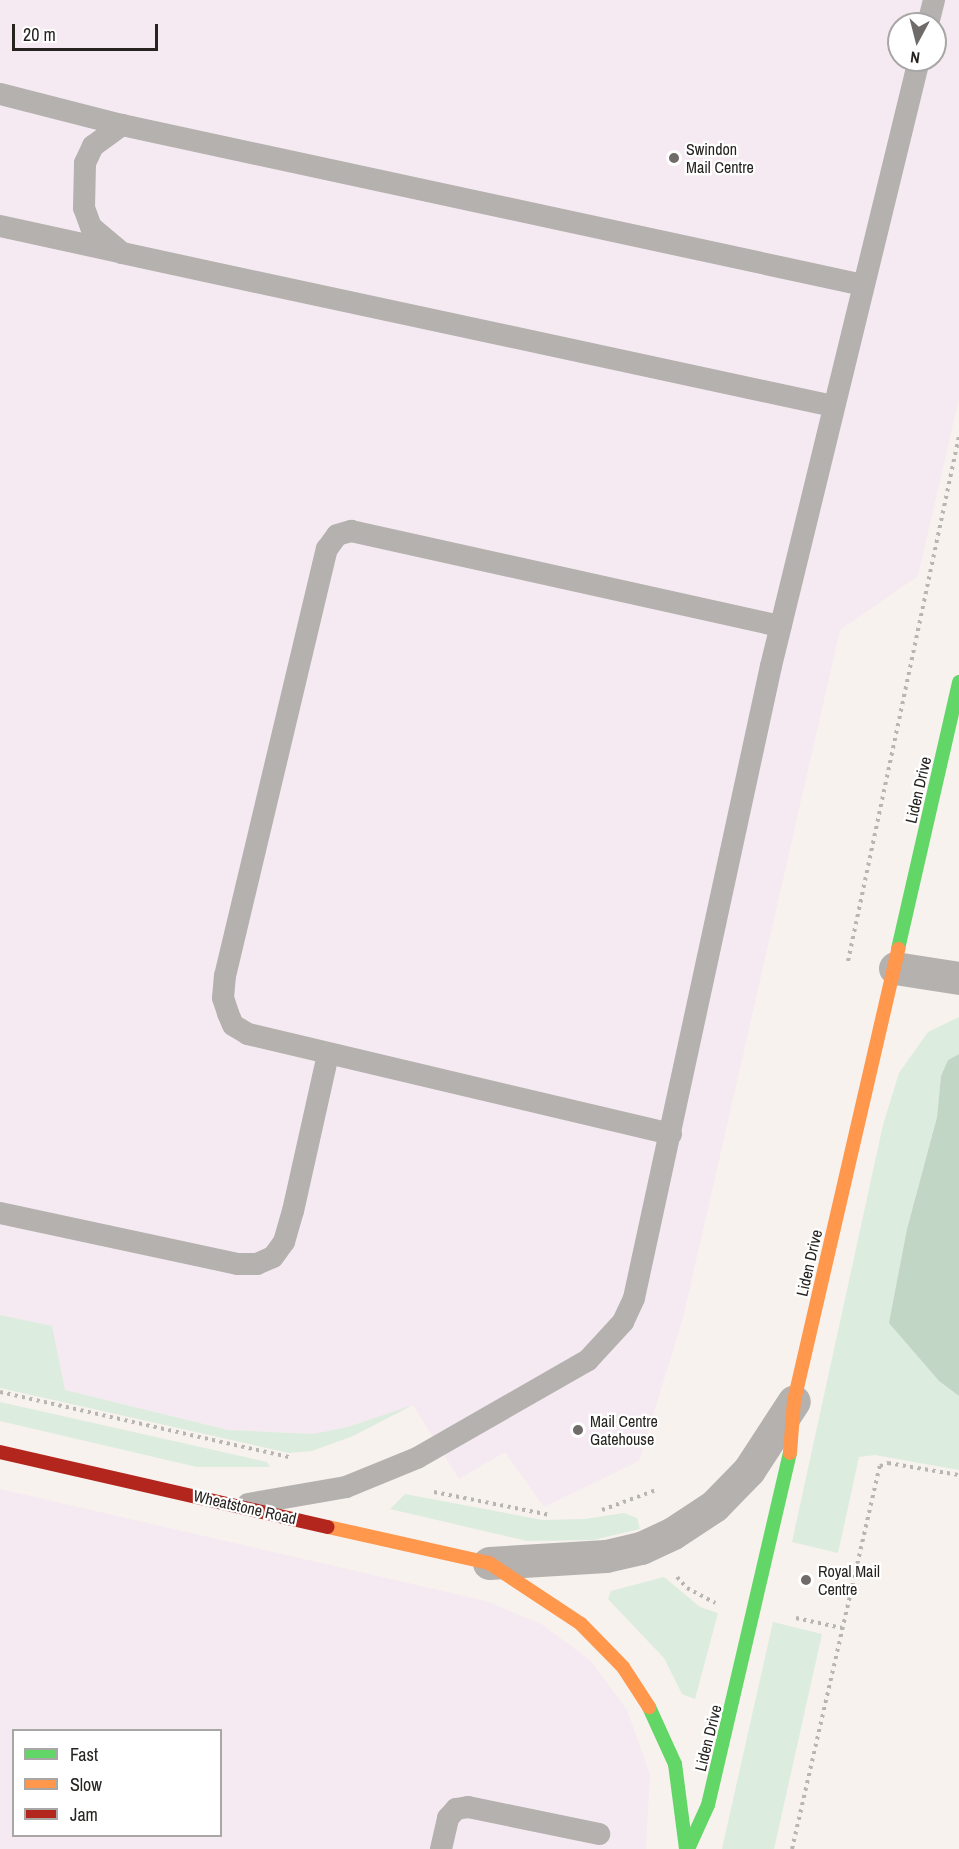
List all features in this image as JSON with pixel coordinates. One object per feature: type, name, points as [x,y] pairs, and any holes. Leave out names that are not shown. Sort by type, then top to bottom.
[{"type":"street","name":"Liden Drive","points":[[687,1849],[708,1805],[756,1610],[789,1462],[794,1401],[959,682]]},
{"type":"street","points":[[895,968],[959,978]]},
{"type":"street","name":"Wheatstone Road","points":[[0,1452],[489,1563],[606,1556],[640,1548],[673,1533],[714,1506],[749,1470],[794,1401]]},
{"type":"street","name":"Wheatstone Road","points":[[489,1563],[581,1624],[635,1684],[675,1764],[687,1849]]},
{"type":"lane","points":[[238,1506],[346,1488],[376,1477],[588,1360],[611,1339],[634,1298],[745,777],[833,406],[916,72]]},
{"type":"lane","points":[[0,94],[122,125],[863,285]]},
{"type":"lane","points":[[122,125],[93,146],[82,187],[91,227],[122,253]]},
{"type":"lane","points":[[0,226],[833,406]]},
{"type":"lane","points":[[670,1134],[248,1034],[233,1025],[223,998],[327,549],[337,535],[351,531],[781,626]]},
{"type":"lane","points":[[0,1213],[238,1264],[257,1264],[273,1257],[284,1242],[293,1211],[328,1054]]},
{"type":"lane","points":[[441,1849],[448,1818],[456,1809],[468,1807],[599,1833]]},
{"type":"path","points":[[792,1849],[880,1466],[888,1462],[959,1475]]},
{"type":"shaded area","name":"Swindon Mail Centre","points":[[0,0],[959,0],[959,399],[918,576],[840,630],[683,1318],[639,1461],[544,1507],[505,1452],[459,1479],[413,1405],[348,1427],[313,1434],[228,1430],[65,1390],[52,1327],[0,1315]]},
{"type":"shaded area","points":[[0,1489],[486,1601],[543,1625],[590,1660],[627,1710],[650,1774],[646,1849],[0,1849]]},
{"type":"green space","points":[[959,1017],[959,1054],[948,1060],[941,1076],[937,1117],[907,1229],[890,1323],[939,1381],[959,1396],[959,1470],[875,1455],[859,1457],[838,1553],[792,1542],[883,1125],[899,1073],[928,1032]]},
{"type":"green space","points":[[959,1054],[959,1396],[939,1381],[889,1323],[907,1229],[937,1117],[941,1076],[948,1060]]},
{"type":"green space","points":[[0,1315],[52,1326],[65,1390],[228,1430],[313,1434],[348,1427],[413,1405],[353,1436],[312,1451],[289,1453],[0,1388]]},
{"type":"green space","points":[[0,1402],[267,1462],[270,1467],[197,1467],[0,1421]]},
{"type":"green space","points":[[405,1494],[543,1520],[585,1519],[624,1513],[637,1518],[640,1529],[593,1540],[527,1541],[390,1509]]},
{"type":"green space","points":[[664,1577],[700,1607],[718,1613],[695,1699],[682,1694],[664,1658],[608,1599],[611,1591]]},
{"type":"green space","points":[[773,1622],[822,1634],[774,1849],[722,1849]]},
{"type":"traffic: fast","points":[[898,949],[959,682]]},
{"type":"traffic: fast","points":[[688,1849],[708,1805],[790,1453]]},
{"type":"traffic: fast","points":[[649,1707],[675,1764],[686,1849]]},
{"type":"traffic: slow","points":[[790,1453],[794,1401],[898,949]]},
{"type":"traffic: slow","points":[[328,1527],[489,1563],[581,1624],[623,1667],[649,1707]]},
{"type":"traffic: jam","points":[[0,1452],[328,1527]]},
{"type":"place","name":"Swindon Mail Centre","points":[[674,158]]},
{"type":"place","name":"Mail Centre Gatehouse","points":[[578,1430]]},
{"type":"place","name":"Royal Mail Centre","points":[[806,1580]]}]
